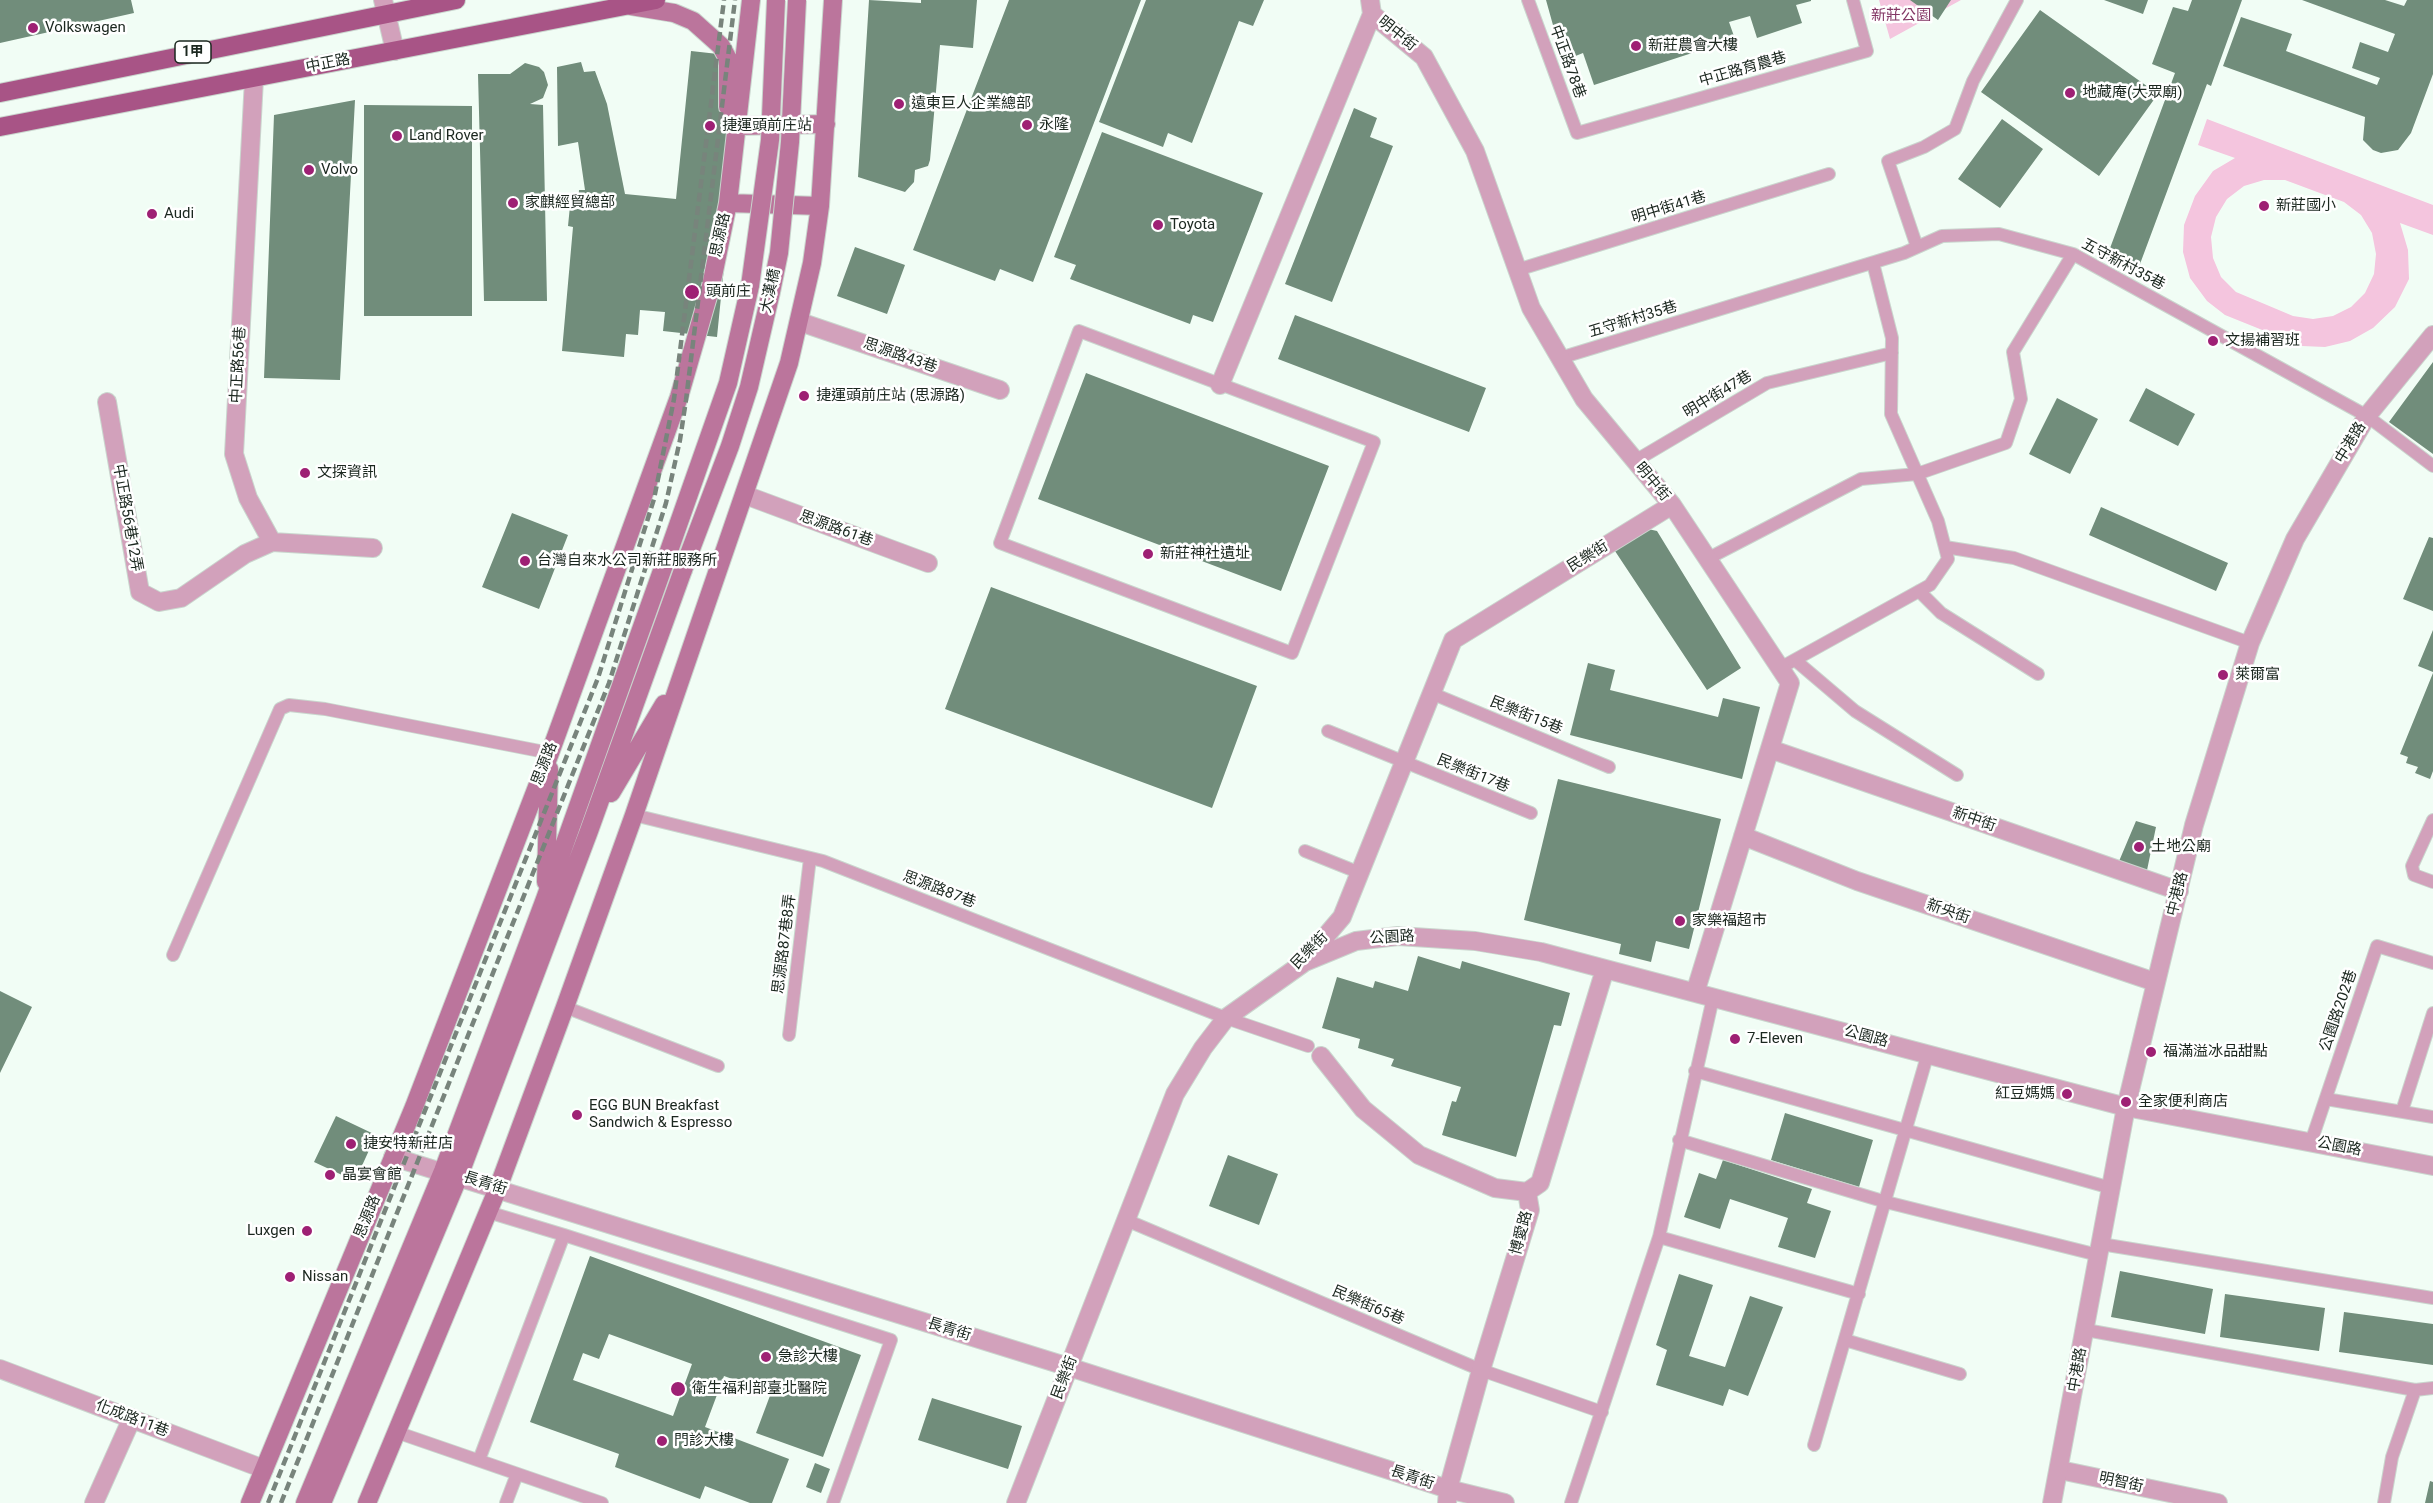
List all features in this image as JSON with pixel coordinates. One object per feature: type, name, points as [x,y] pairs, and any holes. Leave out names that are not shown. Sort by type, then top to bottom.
[{"type":"main road","name":"1甲","points":[[0,93],[384,7],[456,0]]},
{"type":"main road","name":"中正路","points":[[0,128],[656,0]]},
{"type":"main road","name":"思源路","points":[[250,1503],[393,1156],[550,753],[679,398],[711,286],[719,237],[728,203],[752,0]]},
{"type":"main road","name":"大漢橋","points":[[545,899],[728,383],[750,286],[770,140],[776,0]]},
{"type":"main road","name":"大漢橋","points":[[589,831],[736,426],[771,292],[779,253],[790,142],[797,0]]},
{"type":"main road","points":[[367,1503],[498,1188],[634,815],[789,363],[800,322],[820,206],[834,0]]},
{"type":"main road","points":[[627,5],[674,13],[693,21],[721,46],[728,59],[729,82],[719,237]]},
{"type":"main road","points":[[737,126],[826,124]]},
{"type":"main road","points":[[728,203],[820,206]]},
{"type":"main road","points":[[322,1503],[589,831],[685,670]]},
{"type":"main road","points":[[305,1503],[451,1174],[545,899],[550,753]]},
{"type":"street","points":[[384,7],[394,51]]},
{"type":"street","points":[[1220,385],[1371,7]]},
{"type":"street","name":"明中街","points":[[1371,7],[1424,57],[1475,151],[1531,308],[1584,399],[1672,505],[1707,559],[1787,664],[1790,683],[1695,993]]},
{"type":"street","name":"中正路56巷","points":[[254,79],[234,454],[248,498],[272,542]]},
{"type":"street","name":"思源路43巷","points":[[800,322],[1000,390]]},
{"type":"street","name":"中港路","points":[[2052,1503],[2060,1470],[2126,1107],[2194,825],[2250,643],[2295,539],[2367,416],[2433,335]]},
{"type":"street","name":"中正路56巷12弄","points":[[107,402],[140,592],[159,602],[181,598],[245,554],[272,542]]},
{"type":"street","name":"思源路61巷","points":[[745,495],[928,563]]},
{"type":"street","name":"民樂街","points":[[1016,1503],[1175,1094],[1203,1048],[1226,1018],[1302,964],[1342,917],[1453,640],[1672,505]]},
{"type":"street","points":[[272,542],[373,548]]},
{"type":"street","name":"新中街","points":[[1770,749],[2179,891]]},
{"type":"street","name":"新央街","points":[[1743,836],[1857,881],[2155,982]]},
{"type":"street","name":"公園路","points":[[1302,964],[1356,941],[1398,936],[1475,941],[1541,952],[2126,1107],[2433,1166]]},
{"type":"street","name":"博愛路","points":[[1447,1496],[1481,1370],[1530,1210],[1527,1192],[1540,1183],[1605,969]]},
{"type":"street","points":[[1315,1051],[1363,1109],[1419,1155],[1495,1188],[1527,1192]]},
{"type":"street","name":"長青街","points":[[393,1156],[1069,1367],[1447,1496],[1505,1503]]},
{"type":"street","name":"化成路11巷","points":[[0,1369],[264,1469]]},
{"type":"street","points":[[94,1503],[132,1419]]},
{"type":"street","name":"明智街","points":[[2060,1470],[2218,1503]]},
{"type":"lane","name":"中正路78巷","points":[[1528,0],[1577,134]]},
{"type":"lane","name":"中正路育農巷","points":[[1577,134],[1867,51],[1852,0]]},
{"type":"lane","points":[[1917,247],[1888,161],[1924,147],[1955,129],[1973,81],[2017,0]]},
{"type":"lane","name":"明中街41巷","points":[[1517,270],[1829,174]]},
{"type":"lane","name":"五守新村35巷","points":[[1560,358],[1873,263],[1942,236],[1999,234],[2073,254],[2367,416],[2433,466]]},
{"type":"lane","points":[[1707,559],[1861,479],[1917,474],[2006,443],[2021,399],[2013,351],[2073,254]]},
{"type":"lane","points":[[1873,263],[1892,338],[1890,414],[1938,521],[1948,559],[1930,585],[1787,664],[1854,711],[1957,775]]},
{"type":"lane","points":[[1079,332],[1220,385],[1374,442],[1292,653],[1000,543],[1079,332]]},
{"type":"lane","name":"明中街47巷","points":[[1635,461],[1767,383],[1892,353]]},
{"type":"lane","points":[[1945,547],[2014,558],[2250,643]]},
{"type":"lane","points":[[1919,591],[1941,613],[2038,674]]},
{"type":"lane","name":"民樂街15巷","points":[[1431,693],[1610,767]]},
{"type":"lane","points":[[173,955],[280,709],[289,705],[325,710],[550,753]]},
{"type":"lane","name":"民樂街17巷","points":[[1328,731],[1531,813]]},
{"type":"lane","name":"思源路87巷","points":[[634,815],[810,858],[1315,1051]]},
{"type":"lane","points":[[2433,820],[2412,866],[2414,875],[2433,882]]},
{"type":"lane","points":[[1305,851],[1360,873]]},
{"type":"lane","name":"思源路87巷8弄","points":[[789,1035],[810,858]]},
{"type":"lane","name":"公園路202巷","points":[[2312,1142],[2377,946],[2433,963]]},
{"type":"lane","points":[[1571,1503],[1659,1237],[1679,1140],[1713,998]]},
{"type":"lane","points":[[565,1007],[718,1066]]},
{"type":"lane","points":[[2402,1111],[2433,1013]]},
{"type":"lane","points":[[1814,1445],[1928,1053]]},
{"type":"lane","points":[[1695,1071],[2111,1188]]},
{"type":"lane","points":[[2326,1099],[2433,1116]]},
{"type":"lane","points":[[1679,1140],[1886,1202],[2099,1250],[2433,1298]]},
{"type":"lane","points":[[488,1212],[891,1340],[833,1503]]},
{"type":"lane","name":"民樂街65巷","points":[[1126,1220],[1481,1370],[1602,1412]]},
{"type":"lane","points":[[479,1460],[564,1235]]},
{"type":"lane","points":[[1659,1237],[1859,1294]]},
{"type":"lane","points":[[2086,1330],[2415,1389],[2433,1388]]},
{"type":"lane","points":[[1845,1340],[1960,1374]]},
{"type":"lane","points":[[2384,1503],[2392,1457],[2415,1389]]},
{"type":"lane","points":[[396,1432],[602,1503]]},
{"type":"lane","points":[[506,1503],[517,1473]]},
{"type":"green space","name":"新莊公園","points":[[1879,0],[1961,0],[1890,39]]},
{"type":"green space","points":[[2207,119],[2433,205],[2433,235],[2400,223],[2408,250],[2409,279],[2395,307],[2373,328],[2350,341],[2325,347],[2302,346],[2225,315],[2207,301],[2190,278],[2183,252],[2184,225],[2195,196],[2213,171],[2235,158],[2198,145]],"holes":[[[2264,180],[2285,180],[2344,202],[2361,215],[2372,233],[2376,254],[2374,274],[2365,293],[2351,307],[2333,316],[2313,319],[2293,316],[2236,292],[2221,277],[2213,258],[2211,237],[2216,217],[2227,199],[2244,186]]]},
{"type":"building","name":"Volkswagen","points":[[0,0],[131,0],[134,13],[0,43]]},
{"type":"building","name":"遠東巨人企業總部","points":[[869,0],[921,3],[921,0],[977,0],[973,48],[940,45],[930,160],[928,166],[915,170],[914,182],[905,192],[858,177]]},
{"type":"building","name":"永隆","points":[[1009,0],[1141,0],[1033,282],[1000,269],[995,281],[913,250]]},
{"type":"building","points":[[1146,0],[1264,0],[1253,26],[1239,21],[1192,143],[1168,133],[1163,147],[1099,122]]},
{"type":"building","name":"新莊農會大樓","points":[[1546,0],[1811,1],[1796,5],[1802,23],[1757,38],[1750,16],[1729,22],[1735,39],[1594,85],[1583,53],[1563,61]]},
{"type":"building","points":[[1910,0],[1951,0],[1938,20]]},
{"type":"building","points":[[2104,0],[2148,0],[2143,14]]},
{"type":"building","points":[[2192,0],[2242,0],[2211,86],[2207,84],[2137,272],[2106,259],[2175,73],[2152,64],[2173,7],[2188,11]]},
{"type":"building","points":[[2302,0],[2385,0],[2404,6],[2407,0],[2433,0],[2433,74],[2411,133],[2398,150],[2381,153],[2373,150],[2363,140],[2365,117],[2223,66],[2241,17],[2292,34],[2286,51],[2377,85],[2380,78],[2352,68],[2360,42],[2388,52],[2395,34]]},
{"type":"building","name":"地藏庵(大眾廟)","points":[[2040,10],[2158,94],[2099,176],[1981,92]]},
{"type":"building","points":[[691,51],[745,57],[717,337],[663,331],[665,312],[640,310],[638,335],[626,334],[624,357],[562,351],[573,227],[568,226],[570,206],[578,207],[579,190],[585,190],[578,142],[558,146],[557,67],[581,62],[584,72],[595,71],[607,104],[625,194],[676,199]]},
{"type":"building","name":"家麒經貿總部","points":[[525,63],[539,67],[544,72],[548,85],[543,98],[530,104],[543,105],[547,301],[484,301],[478,74],[510,74]]},
{"type":"building","points":[[355,100],[340,380],[264,378],[274,115]]},
{"type":"building","points":[[364,105],[472,106],[472,316],[364,316]]},
{"type":"building","points":[[1354,108],[1377,118],[1370,137],[1393,146],[1332,302],[1285,284]]},
{"type":"building","points":[[2002,119],[2043,149],[2000,208],[1958,179]]},
{"type":"building","name":"Toyota","points":[[1102,132],[1263,193],[1213,322],[1193,315],[1190,324],[1070,279],[1076,265],[1054,257]]},
{"type":"building","points":[[855,247],[905,265],[887,314],[837,296]]},
{"type":"building","points":[[1295,315],[1486,388],[1469,432],[1278,359]]},
{"type":"building","points":[[2433,362],[2433,454],[2389,422]]},
{"type":"building","points":[[1086,373],[1329,466],[1281,591],[1038,499]]},
{"type":"building","points":[[2146,388],[2195,414],[2178,446],[2129,421]]},
{"type":"building","points":[[2057,398],[2098,419],[2070,474],[2029,454]]},
{"type":"building","points":[[2101,507],[2228,563],[2216,591],[2089,535]]},
{"type":"building","name":"台灣自來水公司新莊服務所","points":[[512,513],[568,535],[539,609],[482,587]]},
{"type":"building","points":[[1639,527],[1657,531],[1741,668],[1707,690],[1613,548]]},
{"type":"building","points":[[2429,537],[2433,538],[2433,611],[2403,599]]},
{"type":"building","points":[[991,587],[1257,686],[1212,808],[945,709]]},
{"type":"building","points":[[2433,630],[2433,672],[2418,666]]},
{"type":"building","points":[[1588,663],[1615,670],[1610,690],[1718,717],[1723,698],[1760,707],[1742,779],[1570,735]]},
{"type":"building","points":[[2433,673],[2433,771],[2430,779],[2415,773],[2418,767],[2406,763],[2408,757],[2400,754]]},
{"type":"building","points":[[1558,779],[1721,819],[1689,949],[1656,941],[1651,962],[1619,954],[1621,944],[1524,920]]},
{"type":"building","name":"土地公廟","points":[[2136,821],[2156,827],[2146,875],[2117,866]]},
{"type":"building","points":[[1418,956],[1460,969],[1462,961],[1570,993],[1561,1026],[1554,1025],[1516,1157],[1442,1135],[1452,1101],[1456,1102],[1461,1087],[1391,1066],[1394,1059],[1358,1048],[1360,1039],[1322,1028],[1337,977],[1373,988],[1375,981],[1408,991]]},
{"type":"building","points":[[0,991],[32,1007],[0,1073]]},
{"type":"building","points":[[1785,1113],[1873,1140],[1859,1187],[1771,1160]]},
{"type":"building","points":[[336,1116],[376,1135],[355,1181],[314,1162]]},
{"type":"building","points":[[1228,1155],[1278,1174],[1259,1225],[1209,1206]]},
{"type":"building","points":[[1723,1160],[1812,1189],[1807,1203],[1831,1211],[1815,1258],[1778,1247],[1788,1218],[1730,1199],[1720,1229],[1684,1217],[1699,1173],[1716,1179]]},
{"type":"building","name":"急診大樓","points":[[590,1256],[861,1355],[823,1457],[756,1433],[771,1393],[724,1376],[705,1427],[789,1459],[772,1503],[750,1503],[705,1486],[700,1499],[615,1467],[619,1454],[530,1422]],"holes":[[[609,1334],[692,1364],[673,1416],[573,1380],[583,1353],[599,1359]]]},
{"type":"building","points":[[2120,1271],[2213,1289],[2205,1334],[2111,1317]]},
{"type":"building","points":[[1679,1274],[1713,1285],[1689,1356],[1725,1367],[1750,1296],[1783,1307],[1748,1396],[1729,1389],[1723,1406],[1656,1385],[1667,1350],[1656,1345]]},
{"type":"building","points":[[2225,1294],[2325,1308],[2319,1351],[2220,1337]]},
{"type":"building","points":[[2344,1312],[2433,1324],[2433,1365],[2339,1352]]},
{"type":"building","points":[[932,1398],[1022,1426],[1008,1469],[918,1440]]},
{"type":"building","points":[[815,1463],[830,1469],[821,1493],[806,1487]]},
{"type":"building","points":[[2430,1481],[2433,1482],[2433,1503],[2425,1503]]},
{"type":"railway","points":[[268,1503],[598,678],[654,499],[674,399],[724,0]]},
{"type":"railway","points":[[281,1503],[609,683],[666,503],[686,400],[735,0]]},
{"type":"place","name":"Volkswagen","points":[[33,28]]},
{"type":"place","name":"新莊農會大樓","points":[[1636,46]]},
{"type":"place","name":"地藏庵(大眾廟)","points":[[2070,93]]},
{"type":"place","name":"遠東巨人企業總部","points":[[899,104]]},
{"type":"place","name":"永隆","points":[[1027,125]]},
{"type":"place","name":"捷運頭前庄站","points":[[710,126]]},
{"type":"place","name":"Land Rover","points":[[397,136]]},
{"type":"place","name":"Volvo","points":[[309,170]]},
{"type":"place","name":"家麒經貿總部","points":[[513,203]]},
{"type":"place","name":"新莊國小","points":[[2264,206]]},
{"type":"place","name":"Audi","points":[[152,214]]},
{"type":"place","name":"Toyota","points":[[1158,225]]},
{"type":"place","name":"頭前庄","points":[[692,292]]},
{"type":"place","name":"文揚補習班","points":[[2213,341]]},
{"type":"place","name":"捷運頭前庄站 (思源路)","points":[[804,396]]},
{"type":"place","name":"文探資訊","points":[[305,473]]},
{"type":"place","name":"新莊神社遺址","points":[[1148,554]]},
{"type":"place","name":"台灣自來水公司新莊服務所","points":[[525,561]]},
{"type":"place","name":"萊爾富","points":[[2223,675]]},
{"type":"place","name":"土地公廟","points":[[2139,847]]},
{"type":"place","name":"家樂福超市","points":[[1680,921]]},
{"type":"place","name":"7-Eleven","points":[[1735,1039]]},
{"type":"place","name":"福滿溢冰品甜點","points":[[2151,1052]]},
{"type":"place","name":"紅豆媽媽","points":[[2067,1094]]},
{"type":"place","name":"全家便利商店","points":[[2126,1102]]},
{"type":"place","name":"EGG BUN Breakfast Sandwich & Espresso","points":[[577,1115]]},
{"type":"place","name":"捷安特新莊店","points":[[351,1144]]},
{"type":"place","name":"晶宴會館","points":[[330,1175]]},
{"type":"place","name":"Luxgen","points":[[307,1231]]},
{"type":"place","name":"Nissan","points":[[290,1277]]},
{"type":"place","name":"急診大樓","points":[[766,1357]]},
{"type":"place","name":"衛生福利部臺北醫院","points":[[678,1389]]},
{"type":"place","name":"門診大樓","points":[[662,1441]]}]
